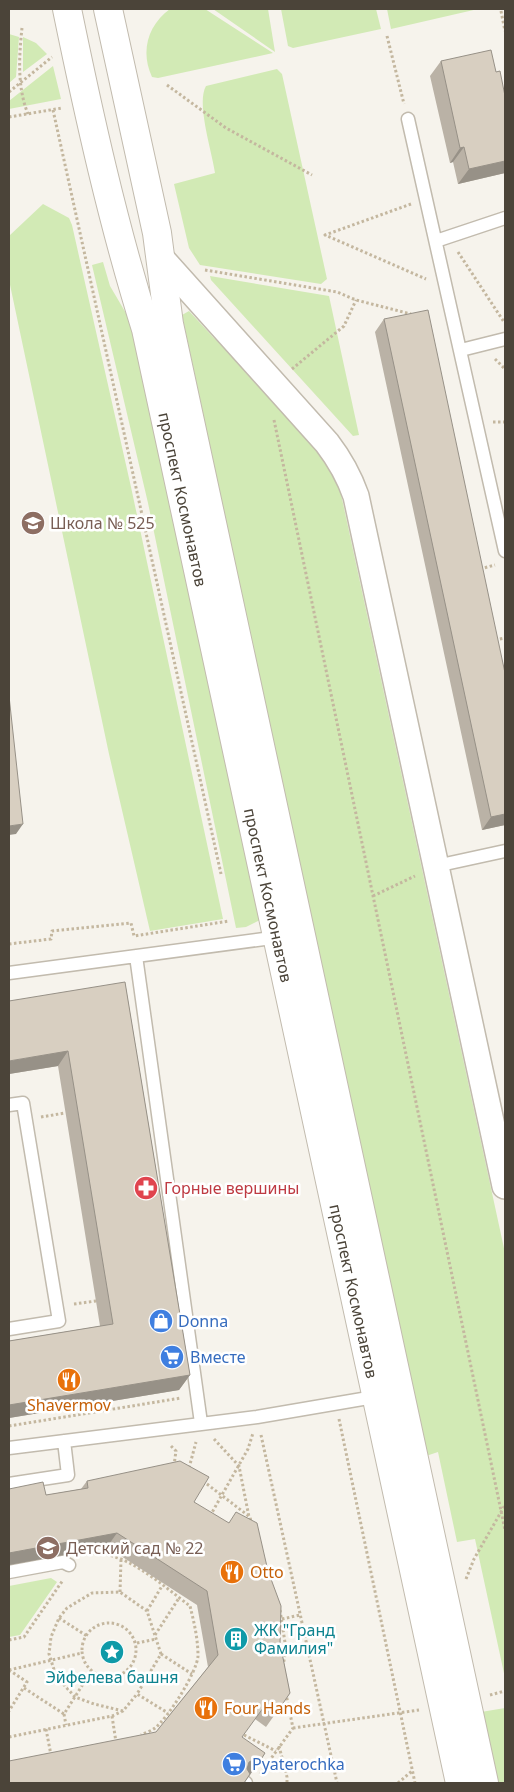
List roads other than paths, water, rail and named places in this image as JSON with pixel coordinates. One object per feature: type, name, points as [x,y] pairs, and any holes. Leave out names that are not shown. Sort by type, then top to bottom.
[{"type":"street","name":"проспект Космонавтов","points":[[67,9],[90,118],[126,264],[146,329],[289,934]]},
{"type":"street","name":"проспект Космонавтов","points":[[108,9],[161,258],[169,324],[289,934],[388,1395],[460,1783]]},
{"type":"street","points":[[161,258],[327,443],[341,461],[350,478],[356,496],[505,1186]]},
{"type":"street","name":"проспект Космонавтов","points":[[388,1395],[484,1783]]},
{"type":"lane","points":[[408,119],[426,199],[442,239],[446,288],[505,551]]},
{"type":"lane","points":[[442,239],[505,218]]},
{"type":"lane","points":[[461,350],[505,339]]},
{"type":"lane","points":[[436,866],[505,851]]},
{"type":"lane","points":[[9,973],[289,934]]},
{"type":"lane","points":[[136,956],[201,1423]]},
{"type":"lane","points":[[9,1105],[23,1103],[59,1321],[9,1329]]},
{"type":"lane","points":[[9,1448],[257,1417],[388,1395]]},
{"type":"lane","points":[[9,1484],[68,1475],[64,1441]]},
{"type":"lane","points":[[9,1572],[63,1562],[69,1565]]},
{"type":"place","name":"Школа № 525","points":[[33,523]]},
{"type":"place","name":"Горные вершины","points":[[146,1188]]},
{"type":"place","name":"Donna","points":[[161,1321]]},
{"type":"place","name":"Вместе","points":[[172,1357]]},
{"type":"place","name":"Shavermov","points":[[69,1380]]},
{"type":"place","name":"Детский сад № 22","points":[[48,1548]]},
{"type":"place","name":"Otto","points":[[232,1572]]},
{"type":"place","name":"ЖК \"Гранд Фамилия\"","points":[[236,1639]]},
{"type":"place","name":"Эйфелева башня","points":[[112,1652]]},
{"type":"place","name":"Four Hands","points":[[206,1708]]},
{"type":"place","name":"Pyaterochka","points":[[234,1764]]}]
